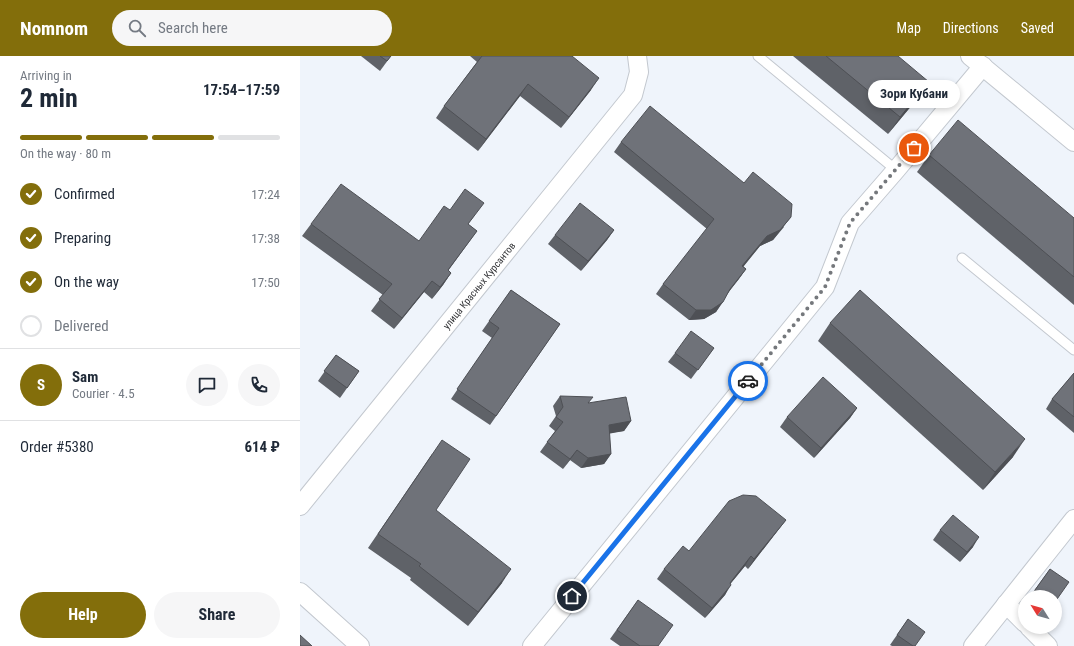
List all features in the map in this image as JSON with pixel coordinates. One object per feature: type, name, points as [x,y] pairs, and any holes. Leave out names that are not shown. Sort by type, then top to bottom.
[{"type":"street","name":"улица Красных Курсантов","points":[[300,506],[633,95],[639,72],[637,56]]},
{"type":"street","points":[[532,646],[825,287],[850,223],[896,170],[977,61],[1074,142]]},
{"type":"street","points":[[973,646],[1074,519]]},
{"type":"street","points":[[300,592],[360,646]]},
{"type":"street","points":[[1006,604],[1018,616]]},
{"type":"street","points":[[1036,634],[1048,646]]},
{"type":"lane","points":[[758,56],[896,170]]},
{"type":"lane","points":[[962,258],[1074,350]]},
{"type":"building","points":[[380,56],[391,56],[387,61]]},
{"type":"building","points":[[482,56],[572,56],[599,78],[569,117],[528,84],[486,139],[444,106]]},
{"type":"building","points":[[826,56],[898,56],[929,82],[900,117]]},
{"type":"building","points":[[650,106],[744,183],[753,172],[792,204],[791,217],[780,230],[767,236],[742,266],[746,269],[730,289],[723,302],[711,310],[696,310],[663,284],[714,219],[621,142]]},
{"type":"building","points":[[958,120],[1074,218],[1074,277],[929,155]]},
{"type":"building","points":[[341,184],[419,241],[444,206],[450,210],[465,189],[484,203],[468,224],[477,231],[448,270],[451,273],[440,287],[432,281],[402,318],[379,299],[392,284],[311,224]]},
{"type":"building","points":[[580,203],[614,230],[588,261],[555,235]]},
{"type":"building","points":[[511,290],[560,324],[496,416],[457,389],[499,328],[489,321]]},
{"type":"building","points":[[860,290],[1025,439],[995,472],[830,323]]},
{"type":"building","points":[[691,331],[714,348],[698,370],[675,353]]},
{"type":"building","points":[[336,355],[359,371],[347,388],[324,371]]},
{"type":"building","points":[[1074,373],[1074,417],[1052,399]]},
{"type":"building","points":[[823,377],[857,408],[821,448],[787,417]]},
{"type":"building","points":[[560,396],[593,397],[588,403],[626,397],[631,421],[609,425],[611,454],[588,458],[577,450],[570,459],[547,442],[563,422],[556,417],[563,407]]},
{"type":"building","points":[[442,440],[470,459],[436,510],[511,569],[478,612],[419,566],[421,564],[378,534]]},
{"type":"building","points":[[743,495],[756,496],[786,520],[754,559],[751,556],[730,583],[731,585],[712,608],[664,569],[683,546],[689,551],[729,501]]},
{"type":"building","points":[[953,515],[979,537],[967,552],[940,530]]},
{"type":"building","points":[[1050,569],[1069,582],[1062,592],[1062,590],[1035,590]]},
{"type":"building","points":[[638,600],[673,625],[658,646],[640,646],[617,630]]},
{"type":"building","points":[[908,619],[925,632],[915,646],[897,635]]},
{"type":"building","points":[[300,635],[312,646],[300,646]]},
{"type":"way so far","points":[[748,381],[825,287],[850,223],[914,148]]},
{"type":"place","name":"Зори Кубани","points":[[914,148]]},
{"type":"route","points":[[572,596],[748,381]]}]
